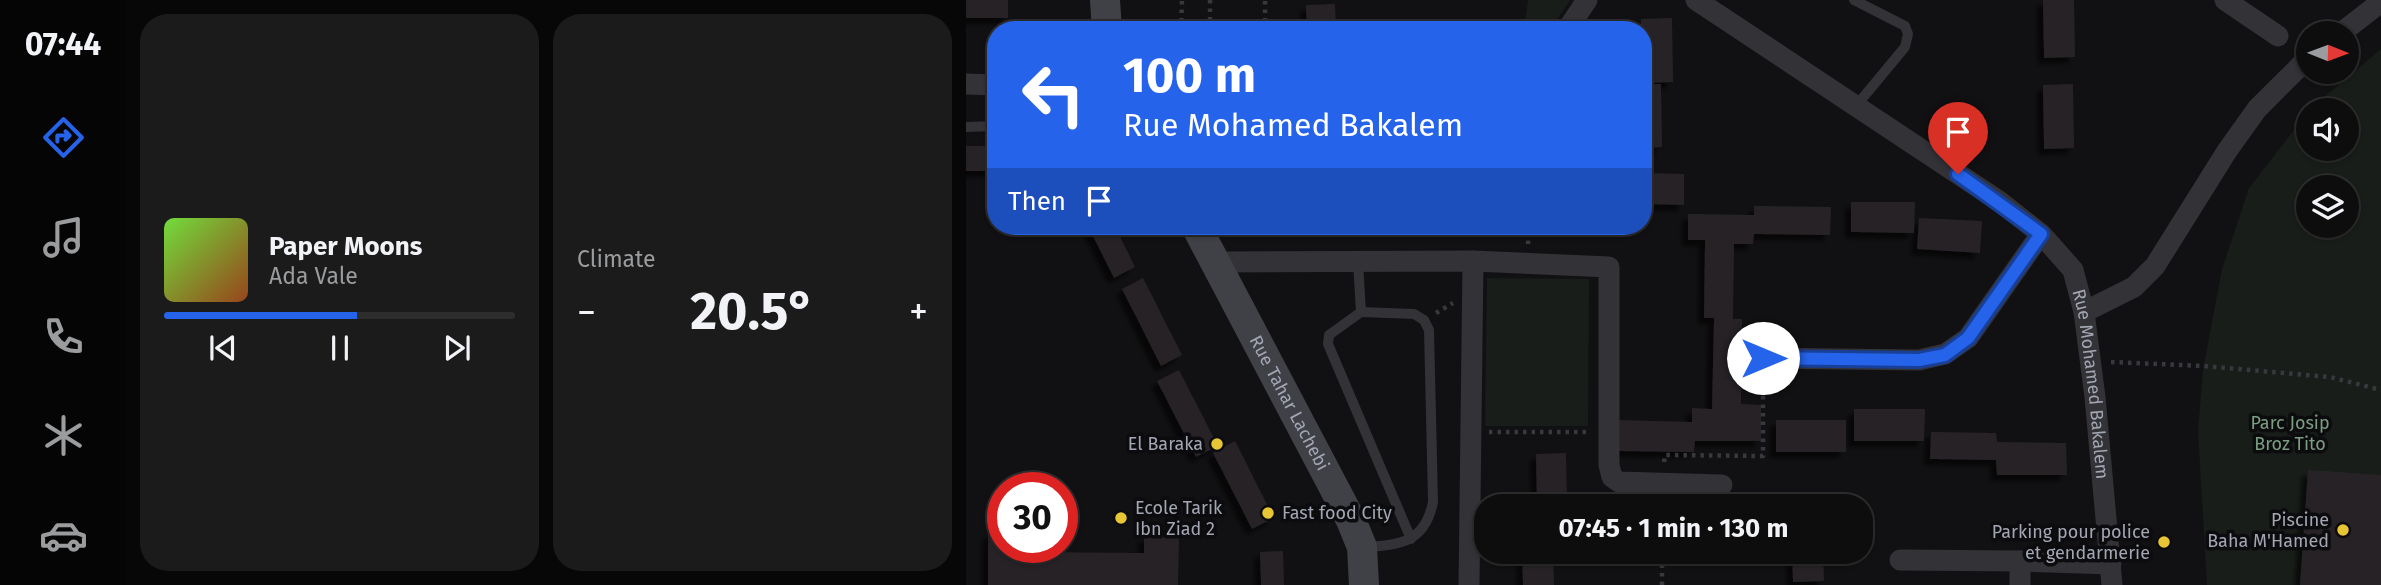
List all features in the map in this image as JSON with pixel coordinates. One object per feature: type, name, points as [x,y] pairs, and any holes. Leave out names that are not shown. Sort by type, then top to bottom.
[{"type":"street","points":[[1105,0],[1106,21]]},
{"type":"street","points":[[1573,21],[1587,0]]},
{"type":"street","name":"Rue Mohamed Bakalem","points":[[1696,0],[1999,201],[2041,234],[2073,270],[2084,312],[2112,575]]},
{"type":"street","points":[[2225,0],[2278,36]]},
{"type":"street","points":[[2356,21],[2381,2]]},
{"type":"street","points":[[2084,312],[2134,287],[2155,266],[2227,151],[2257,109],[2296,70]]},
{"type":"street","points":[[966,84],[987,85]]},
{"type":"street","points":[[1763,358],[1919,360],[1945,355],[1968,338],[2041,234]]},
{"type":"street","name":"Rue Tahar Lachebi","points":[[1201,235],[1351,520],[1362,547],[1364,585]]},
{"type":"street","points":[[1216,262],[1474,261],[1609,267],[1609,464],[1612,477],[1619,482],[1722,485]]},
{"type":"street","points":[[1469,585],[1474,261]]},
{"type":"street","points":[[1900,560],[2020,561],[2112,575]]},
{"type":"street","points":[[2020,561],[2020,585]]},
{"type":"lane","points":[[1854,0],[1905,26],[1908,34],[1905,47],[1856,106]]},
{"type":"lane","points":[[966,127],[987,126]]},
{"type":"lane","points":[[1358,262],[1361,312]]},
{"type":"lane","points":[[1362,547],[1393,545],[1411,539],[1429,522],[1433,502],[1429,330],[1424,320],[1414,314],[1361,312],[1329,335],[1328,344],[1411,539]]},
{"type":"path","points":[[1181,21],[1182,0]]},
{"type":"path","points":[[1210,0],[1210,21]]},
{"type":"path","points":[[1265,0],[1265,21]]},
{"type":"path","points":[[1662,483],[1665,455],[1763,456],[1763,358]]},
{"type":"path","points":[[2090,359],[2330,377],[2381,390]]},
{"type":"path","points":[[1471,432],[1609,432]]},
{"type":"path","points":[[1662,564],[1662,585]]},
{"type":"green space","points":[[1528,0],[1570,0],[1556,21],[1525,21]]},
{"type":"green space","name":"Parc Josip Broz Tito","points":[[2381,49],[2381,585],[2207,585],[2198,431],[2203,370],[2222,269],[2249,188],[2296,127],[2296,161],[2359,161],[2359,98],[2323,98],[2340,84],[2359,84],[2359,68]]},
{"type":"green space","points":[[1487,278],[1589,279],[1588,426],[1485,426]]},
{"type":"building","points":[[966,0],[1008,0],[1008,18],[966,18]]},
{"type":"building","points":[[2043,0],[2074,0],[2075,57],[2044,58]]},
{"type":"building","points":[[1335,4],[1336,21],[1307,21],[1306,5]]},
{"type":"building","points":[[1672,18],[1673,82],[1652,83],[1652,21],[1641,19]]},
{"type":"building","points":[[1652,84],[1661,84],[1662,147],[1652,148]]},
{"type":"building","points":[[2073,84],[2074,148],[2044,149],[2043,85]]},
{"type":"building","points":[[966,146],[987,146],[987,171],[966,171]]},
{"type":"building","points":[[1652,173],[1684,174],[1684,205],[1652,204]]},
{"type":"building","points":[[1851,202],[1915,202],[1914,233],[1851,232]]},
{"type":"building","points":[[1754,206],[1831,207],[1830,235],[1754,234],[1753,244],[1734,244],[1733,319],[1742,319],[1741,404],[1761,405],[1761,441],[1695,441],[1694,452],[1613,451],[1614,420],[1692,422],[1692,408],[1712,409],[1714,318],[1704,318],[1705,240],[1688,240],[1688,214],[1754,215]]},
{"type":"building","points":[[1919,218],[1982,221],[1980,253],[1917,249]]},
{"type":"building","points":[[1092,235],[1119,235],[1135,267],[1114,278]]},
{"type":"building","points":[[1143,278],[1182,355],[1161,366],[1122,289]]},
{"type":"building","points":[[1179,370],[1218,446],[1196,457],[1157,381]]},
{"type":"building","points":[[1854,409],[1925,409],[1924,441],[1854,441]]},
{"type":"building","points":[[1776,420],[1846,420],[1846,452],[1776,452]]},
{"type":"building","points":[[1931,432],[1996,433],[1997,442],[2066,443],[2067,475],[1997,475],[1996,460],[1930,459]]},
{"type":"building","points":[[1235,441],[1274,518],[1252,529],[1213,453]]},
{"type":"building","points":[[1566,453],[1567,494],[1537,494],[1536,454]]},
{"type":"building","name":"Piscine Baha M'Hamed","points":[[2308,470],[2381,475],[2381,585],[2300,585]]},
{"type":"building","points":[[1144,536],[1179,536],[1178,585],[988,585],[988,563],[1078,563],[1078,552],[1144,553]]},
{"type":"building","points":[[1283,551],[1284,585],[1261,585],[1260,552]]},
{"type":"building","points":[[1522,564],[1553,564],[1554,585],[1523,585]]},
{"type":"building","points":[[1792,564],[1823,564],[1824,581],[1793,582]]},
{"type":"place","name":"El Baraka","points":[[1217,444]]},
{"type":"place","name":"Fast food City","points":[[1268,513]]},
{"type":"place","name":"Ecole Tarik Ibn Ziad 2","points":[[1121,518]]},
{"type":"place","name":"Piscine Baha M'Hamed","points":[[2343,530]]},
{"type":"place","name":"Parking pour police et gendarmerie","points":[[2164,542]]},
{"type":"route","points":[[1763,358],[1919,360],[1945,355],[1968,338],[2041,234],[1999,201],[1958,174]]}]
